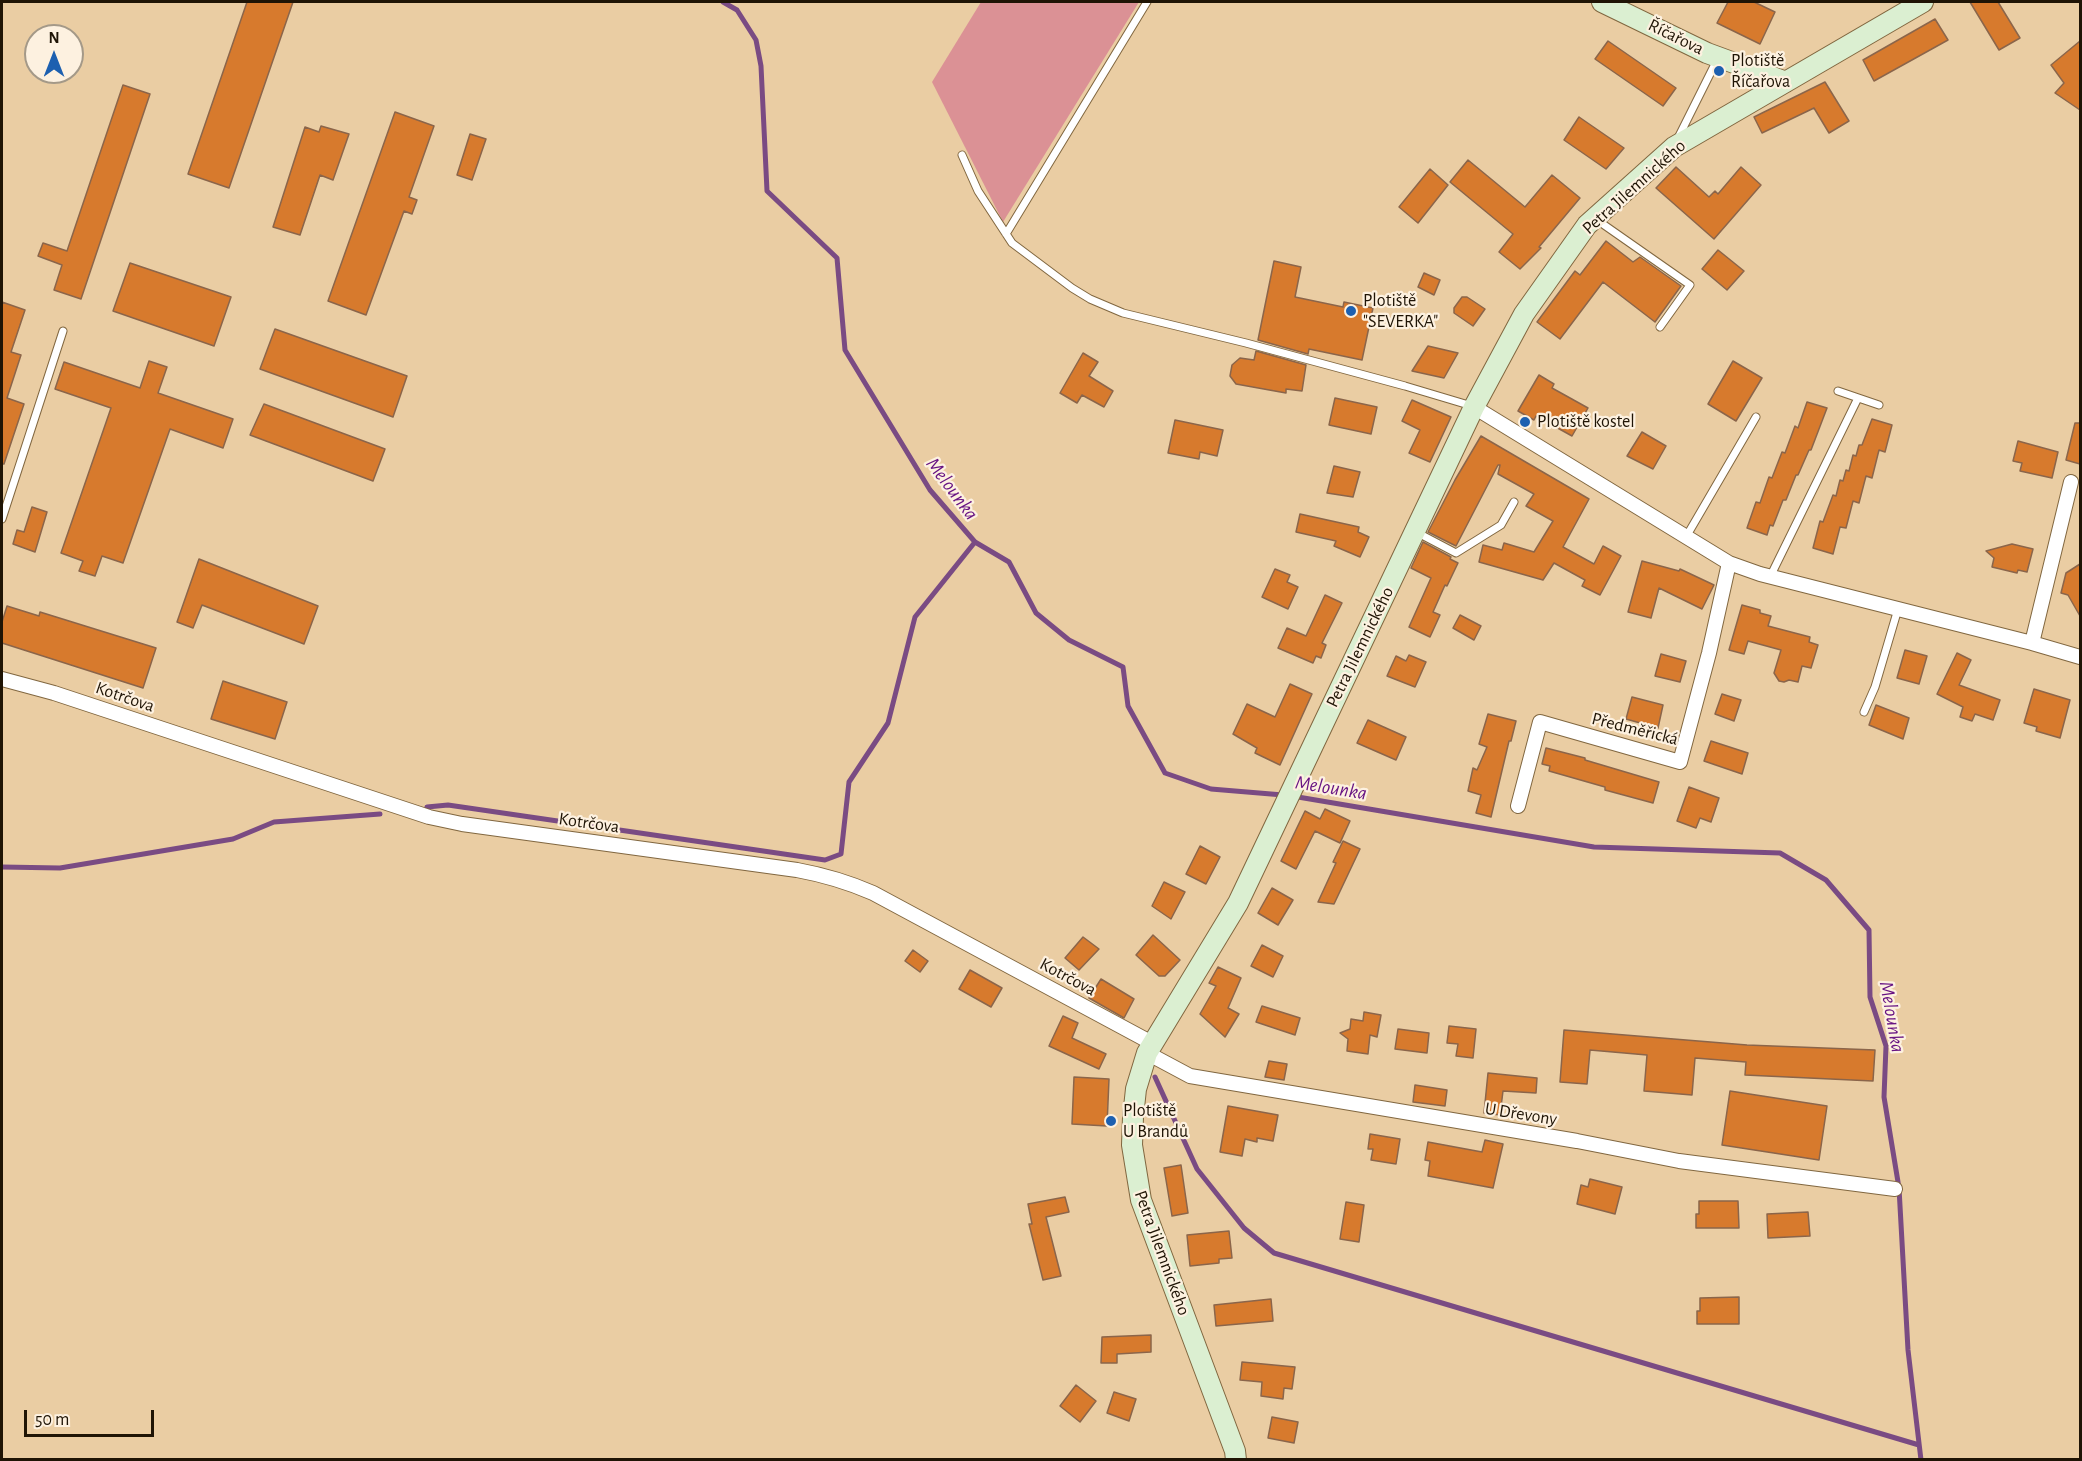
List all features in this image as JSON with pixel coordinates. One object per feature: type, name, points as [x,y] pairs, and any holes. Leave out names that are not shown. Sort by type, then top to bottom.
[{"type":"street","name":"Říčařova","points":[[1602,2],[1718,57],[1786,82]]},
{"type":"street","name":"Petra Jilemnického","points":[[1236,1460],[1235,1451],[1141,1200],[1135,1172],[1132,1145],[1136,1089],[1150,1048],[1238,903],[1474,407],[1524,314],[1587,225],[1674,147],[1923,2]]},
{"type":"street","points":[[1474,407],[1729,562],[1770,577],[2080,657]]},
{"type":"street","points":[[2032,643],[2071,482]]},
{"type":"street","name":"Předměřická","points":[[1518,806],[1540,722],[1680,762],[1709,653],[1729,562]]},
{"type":"street","name":"Kotrčova","points":[[2,679],[54,693],[429,818],[797,870],[851,883],[873,893],[1150,1048]]},
{"type":"street","name":"U Dřevony","points":[[1150,1048],[1190,1076],[1577,1141],[1679,1161],[1895,1189]]},
{"type":"lane","points":[[1006,234],[1147,2]]},
{"type":"lane","points":[[1674,147],[1718,57]]},
{"type":"lane","points":[[962,155],[978,191],[1012,243],[1090,299],[1123,312],[1394,382],[1474,407]]},
{"type":"lane","points":[[1595,218],[1690,285],[1660,327]]},
{"type":"lane","points":[[2,519],[63,331]]},
{"type":"lane","points":[[1838,391],[1879,405]]},
{"type":"lane","points":[[1770,577],[1858,398]]},
{"type":"lane","points":[[1686,537],[1756,417]]},
{"type":"lane","points":[[1415,531],[1456,553],[1501,525],[1514,502]]},
{"type":"lane","points":[[1864,712],[1875,687],[1898,609]]},
{"type":"shaded area","points":[[981,2],[1139,2],[1003,222],[932,82]]},
{"type":"building","points":[[247,2],[293,2],[229,188],[188,174]]},
{"type":"building","points":[[1728,2],[1754,2],[1775,12],[1760,44],[1717,23]]},
{"type":"building","points":[[1970,2],[1998,2],[2020,38],[1999,50]]},
{"type":"building","points":[[1935,19],[1948,40],[1874,81],[1863,60]]},
{"type":"building","points":[[1608,41],[1676,88],[1663,106],[1595,59]]},
{"type":"building","points":[[2080,41],[2080,110],[2055,93],[2064,83],[2051,65]]},
{"type":"building","points":[[1825,82],[1849,121],[1829,133],[1814,108],[1762,133],[1754,117]]},
{"type":"building","points":[[123,85],[150,94],[81,299],[54,290],[62,265],[38,256],[43,243],[67,251]]},
{"type":"building","points":[[395,112],[434,126],[409,197],[417,200],[412,214],[404,211],[366,315],[328,301]]},
{"type":"building","points":[[1579,117],[1624,148],[1606,169],[1564,140]]},
{"type":"building","points":[[321,126],[349,134],[333,180],[320,175],[300,235],[273,227],[305,127],[319,132]]},
{"type":"building","points":[[470,134],[486,139],[472,180],[457,175]]},
{"type":"building","points":[[1468,160],[1525,207],[1552,175],[1580,198],[1539,247],[1541,248],[1520,269],[1499,252],[1513,234],[1450,182]]},
{"type":"building","points":[[1676,167],[1709,197],[1715,191],[1718,194],[1741,167],[1761,185],[1714,239],[1656,188]]},
{"type":"building","points":[[1430,169],[1448,185],[1418,223],[1399,207]]},
{"type":"building","points":[[1606,241],[1633,262],[1640,257],[1681,286],[1655,322],[1603,282],[1560,339],[1537,322],[1575,271],[1580,275]]},
{"type":"building","points":[[1718,250],[1744,271],[1727,290],[1702,269]]},
{"type":"building","name":"Plotiště \"SEVERKA\"","points":[[1274,261],[1301,267],[1295,297],[1343,307],[1344,302],[1373,308],[1362,360],[1309,349],[1308,354],[1258,340]]},
{"type":"building","points":[[130,263],[231,297],[214,346],[113,311]]},
{"type":"building","points":[[1424,273],[1440,280],[1434,295],[1418,287]]},
{"type":"building","points":[[1462,297],[1467,297],[1485,309],[1473,326],[1454,313],[1454,308]]},
{"type":"building","points":[[2,302],[25,310],[11,352],[21,355],[7,398],[24,404],[4,464],[2,464]]},
{"type":"building","points":[[275,329],[407,376],[393,417],[260,369]]},
{"type":"building","points":[[1428,346],[1458,353],[1444,378],[1412,371]]},
{"type":"building","points":[[1256,351],[1306,365],[1302,391],[1286,389],[1286,393],[1236,384],[1230,376],[1232,365],[1240,358],[1254,360]]},
{"type":"building","points":[[1083,353],[1098,362],[1089,376],[1113,391],[1104,407],[1082,395],[1077,403],[1060,393]]},
{"type":"building","points":[[149,361],[167,367],[158,393],[233,419],[223,448],[170,429],[123,563],[102,556],[95,576],[79,571],[83,561],[61,553],[111,408],[55,389],[64,362],[140,388]]},
{"type":"building","points":[[1733,361],[1762,378],[1736,421],[1708,404]]},
{"type":"building","points":[[1539,375],[1554,384],[1552,388],[1588,408],[1572,436],[1536,416],[1534,420],[1518,411]]},
{"type":"building","points":[[1335,398],[1377,407],[1371,434],[1329,425]]},
{"type":"building","points":[[1412,400],[1451,417],[1430,462],[1409,453],[1420,430],[1402,421]]},
{"type":"building","points":[[1807,402],[1827,408],[1811,450],[1796,475],[1786,500],[1783,500],[1773,526],[1770,525],[1767,535],[1747,528],[1756,502],[1760,503],[1769,477],[1772,478],[1782,452],[1785,453],[1795,426],[1798,428]]},
{"type":"building","points":[[264,404],[385,449],[373,481],[250,435]]},
{"type":"building","points":[[1872,419],[1892,425],[1885,452],[1879,450],[1872,478],[1866,476],[1859,503],[1853,501],[1846,528],[1840,527],[1833,554],[1813,548],[1820,521],[1823,522],[1833,495],[1836,496],[1840,480],[1843,481],[1846,470],[1849,471],[1853,455],[1856,456],[1859,445],[1862,445]]},
{"type":"building","points":[[1175,420],[1223,430],[1217,456],[1200,452],[1199,459],[1168,453]]},
{"type":"building","points":[[2075,423],[2080,423],[2080,464],[2066,460]]},
{"type":"building","points":[[1642,432],[1666,446],[1653,469],[1627,456]]},
{"type":"building","points":[[1481,436],[1589,499],[1563,547],[1594,564],[1603,546],[1621,556],[1600,595],[1582,586],[1585,580],[1554,563],[1543,580],[1479,562],[1483,545],[1502,550],[1504,543],[1534,552],[1553,521],[1526,506],[1534,494],[1498,474],[1500,465],[1456,546],[1428,532]]},
{"type":"building","points":[[2018,441],[2058,452],[2052,478],[2020,471],[2022,463],[2013,461]]},
{"type":"building","points":[[1334,466],[1360,472],[1353,497],[1327,493]]},
{"type":"building","points":[[32,507],[47,512],[35,552],[13,544],[17,530],[24,532]]},
{"type":"building","points":[[1300,514],[1359,527],[1358,532],[1369,537],[1360,557],[1334,546],[1336,541],[1296,532]]},
{"type":"building","points":[[1423,542],[1458,563],[1433,612],[1440,615],[1430,637],[1409,627],[1431,578],[1411,568]]},
{"type":"building","points":[[2012,544],[2033,549],[2027,572],[2018,570],[2017,573],[1992,567],[1994,558],[1986,551]]},
{"type":"building","points":[[199,559],[318,606],[304,644],[202,605],[193,628],[177,622]]},
{"type":"building","points":[[1642,561],[1679,571],[1680,569],[1714,585],[1702,609],[1659,588],[1651,618],[1628,612]]},
{"type":"building","points":[[2080,564],[2080,616],[2068,595],[2061,593],[2066,573]]},
{"type":"building","points":[[1275,569],[1290,575],[1287,582],[1298,587],[1288,609],[1262,597]]},
{"type":"building","points":[[1325,595],[1342,603],[1322,643],[1326,645],[1321,658],[1316,656],[1313,663],[1278,648],[1287,628],[1306,636]]},
{"type":"building","points":[[1742,605],[1771,616],[1768,626],[1810,637],[1809,642],[1818,645],[1811,668],[1802,666],[1798,682],[1779,681],[1774,673],[1781,650],[1748,641],[1744,654],[1729,650]]},
{"type":"building","points":[[7,606],[39,616],[40,612],[156,648],[143,688],[2,643],[2,622]]},
{"type":"building","points":[[1460,615],[1481,626],[1474,640],[1453,628]]},
{"type":"building","points":[[1905,650],[1927,656],[1919,684],[1897,678]]},
{"type":"building","points":[[1957,653],[1971,660],[1959,685],[2000,700],[1993,720],[1975,714],[1972,721],[1960,717],[1963,707],[1937,694]]},
{"type":"building","points":[[1661,654],[1686,661],[1680,682],[1655,676]]},
{"type":"building","points":[[1409,655],[1426,662],[1415,687],[1387,676],[1396,656],[1406,661]]},
{"type":"building","points":[[223,681],[287,702],[275,739],[211,719]]},
{"type":"building","points":[[1290,684],[1312,694],[1280,765],[1255,753],[1257,748],[1233,734],[1247,704],[1275,717]]},
{"type":"building","points":[[2034,689],[2070,700],[2060,738],[2036,731],[2037,727],[2024,723]]},
{"type":"building","points":[[1722,694],[1741,700],[1734,721],[1715,714]]},
{"type":"building","points":[[1632,697],[1663,705],[1658,728],[1626,719]]},
{"type":"building","points":[[1876,705],[1909,718],[1903,739],[1869,725]]},
{"type":"building","points":[[1488,714],[1516,721],[1491,817],[1476,813],[1481,795],[1468,791],[1473,768],[1477,770],[1487,747],[1479,744]]},
{"type":"building","points":[[1368,720],[1406,737],[1396,760],[1357,743]]},
{"type":"building","points":[[1711,741],[1748,753],[1742,774],[1704,761]]},
{"type":"building","points":[[1546,748],[1659,782],[1653,803],[1549,771],[1550,766],[1542,764]]},
{"type":"building","points":[[1689,787],[1719,798],[1711,822],[1700,818],[1696,828],[1677,821]]},
{"type":"building","points":[[1325,809],[1350,821],[1340,843],[1315,831],[1296,869],[1281,861],[1305,811],[1320,819]]},
{"type":"building","points":[[1343,841],[1360,849],[1334,904],[1318,902],[1336,863],[1333,862]]},
{"type":"building","points":[[1200,846],[1220,857],[1206,884],[1186,874]]},
{"type":"building","points":[[1164,882],[1185,892],[1171,919],[1152,906]]},
{"type":"building","points":[[1272,888],[1293,900],[1278,925],[1258,913]]},
{"type":"building","points":[[1153,935],[1180,960],[1165,976],[1159,976],[1136,955]]},
{"type":"building","points":[[1083,937],[1099,949],[1079,970],[1065,958]]},
{"type":"building","points":[[1262,945],[1283,956],[1273,977],[1251,966]]},
{"type":"building","points":[[913,950],[928,961],[920,972],[905,961]]},
{"type":"building","points":[[1218,967],[1241,978],[1228,1008],[1239,1014],[1225,1037],[1200,1014],[1216,986],[1209,983]]},
{"type":"building","points":[[970,970],[1002,988],[991,1007],[959,989]]},
{"type":"building","points":[[1101,979],[1134,999],[1124,1018],[1089,998]]},
{"type":"building","points":[[1262,1006],[1300,1018],[1295,1035],[1256,1022]]},
{"type":"building","points":[[1364,1012],[1381,1015],[1377,1037],[1370,1035],[1368,1054],[1347,1051],[1348,1039],[1340,1033],[1350,1029],[1351,1019],[1363,1021]]},
{"type":"building","points":[[1063,1016],[1078,1023],[1072,1038],[1106,1054],[1099,1069],[1049,1046]]},
{"type":"building","points":[[1449,1026],[1476,1029],[1473,1058],[1456,1056],[1458,1044],[1447,1043]]},
{"type":"building","points":[[1398,1029],[1429,1033],[1427,1053],[1395,1049]]},
{"type":"building","points":[[1564,1030],[1747,1045],[1875,1050],[1873,1081],[1745,1075],[1746,1062],[1695,1058],[1692,1095],[1644,1091],[1647,1055],[1590,1050],[1587,1084],[1560,1082]]},
{"type":"building","points":[[1269,1061],[1287,1064],[1284,1080],[1265,1077]]},
{"type":"building","points":[[1488,1073],[1537,1078],[1536,1093],[1503,1091],[1500,1115],[1484,1113]]},
{"type":"building","points":[[1074,1077],[1109,1079],[1107,1126],[1072,1124]]},
{"type":"building","points":[[1415,1085],[1447,1090],[1445,1106],[1413,1102]]},
{"type":"building","points":[[1730,1091],[1827,1106],[1819,1160],[1722,1145]]},
{"type":"building","points":[[1228,1106],[1278,1115],[1273,1141],[1257,1138],[1257,1142],[1245,1139],[1242,1156],[1220,1152]]},
{"type":"building","points":[[1370,1134],[1400,1139],[1396,1164],[1371,1160],[1373,1149],[1368,1149]]},
{"type":"building","points":[[1485,1140],[1503,1144],[1493,1188],[1428,1176],[1430,1161],[1425,1160],[1428,1142],[1482,1152]]},
{"type":"building","points":[[1181,1165],[1188,1213],[1172,1216],[1164,1168]]},
{"type":"building","points":[[1590,1179],[1622,1187],[1615,1214],[1577,1204],[1581,1185],[1588,1187]]},
{"type":"building","points":[[1065,1197],[1069,1212],[1046,1217],[1061,1276],[1043,1280],[1029,1224],[1032,1224],[1028,1204]]},
{"type":"building","points":[[1699,1201],[1738,1201],[1739,1228],[1696,1228]]},
{"type":"building","points":[[1346,1202],[1364,1205],[1359,1242],[1340,1239]]},
{"type":"building","points":[[1808,1212],[1810,1236],[1768,1238],[1767,1214]]},
{"type":"building","points":[[1229,1231],[1232,1258],[1219,1259],[1219,1263],[1190,1266],[1187,1235]]},
{"type":"building","points":[[1739,1297],[1739,1324],[1697,1324],[1700,1298]]},
{"type":"building","points":[[1271,1299],[1273,1321],[1216,1326],[1214,1305]]},
{"type":"building","points":[[1151,1335],[1151,1352],[1117,1354],[1117,1363],[1101,1363],[1102,1337]]},
{"type":"building","points":[[1242,1362],[1295,1367],[1292,1389],[1284,1388],[1283,1399],[1261,1396],[1262,1382],[1240,1380]]},
{"type":"building","points":[[1076,1385],[1096,1401],[1080,1422],[1060,1406]]},
{"type":"building","points":[[1114,1392],[1136,1399],[1129,1421],[1107,1413]]},
{"type":"building","points":[[1272,1417],[1298,1422],[1294,1443],[1268,1438]]},
{"type":"waterway","name":"Melounka","points":[[723,2],[737,10],[756,40],[761,66],[767,191],[837,258],[845,350],[930,490],[975,542],[1009,562],[1036,613],[1069,640],[1123,667],[1128,706],[1165,773],[1211,789],[1283,795]]},
{"type":"waterway","points":[[427,807],[448,805],[825,860],[841,854],[849,782],[888,723],[915,617],[975,542]]},
{"type":"waterway","name":"Melounka","points":[[1292,796],[1594,847],[1780,853],[1826,880],[1869,930],[1870,997],[1886,1046],[1884,1097],[1899,1188],[1908,1350],[1921,1460]]},
{"type":"waterway","points":[[2,867],[60,868],[233,839],[274,822],[380,814]]},
{"type":"waterway","points":[[1155,1077],[1197,1169],[1244,1228],[1274,1253],[1919,1445]]},
{"type":"place","name":"Plotiště Říčařova","points":[[1719,71]]},
{"type":"place","name":"Plotiště \"SEVERKA\"","points":[[1351,311]]},
{"type":"place","name":"Plotiště kostel","points":[[1525,422]]},
{"type":"place","name":"Plotiště U Brandů","points":[[1111,1121]]}]
